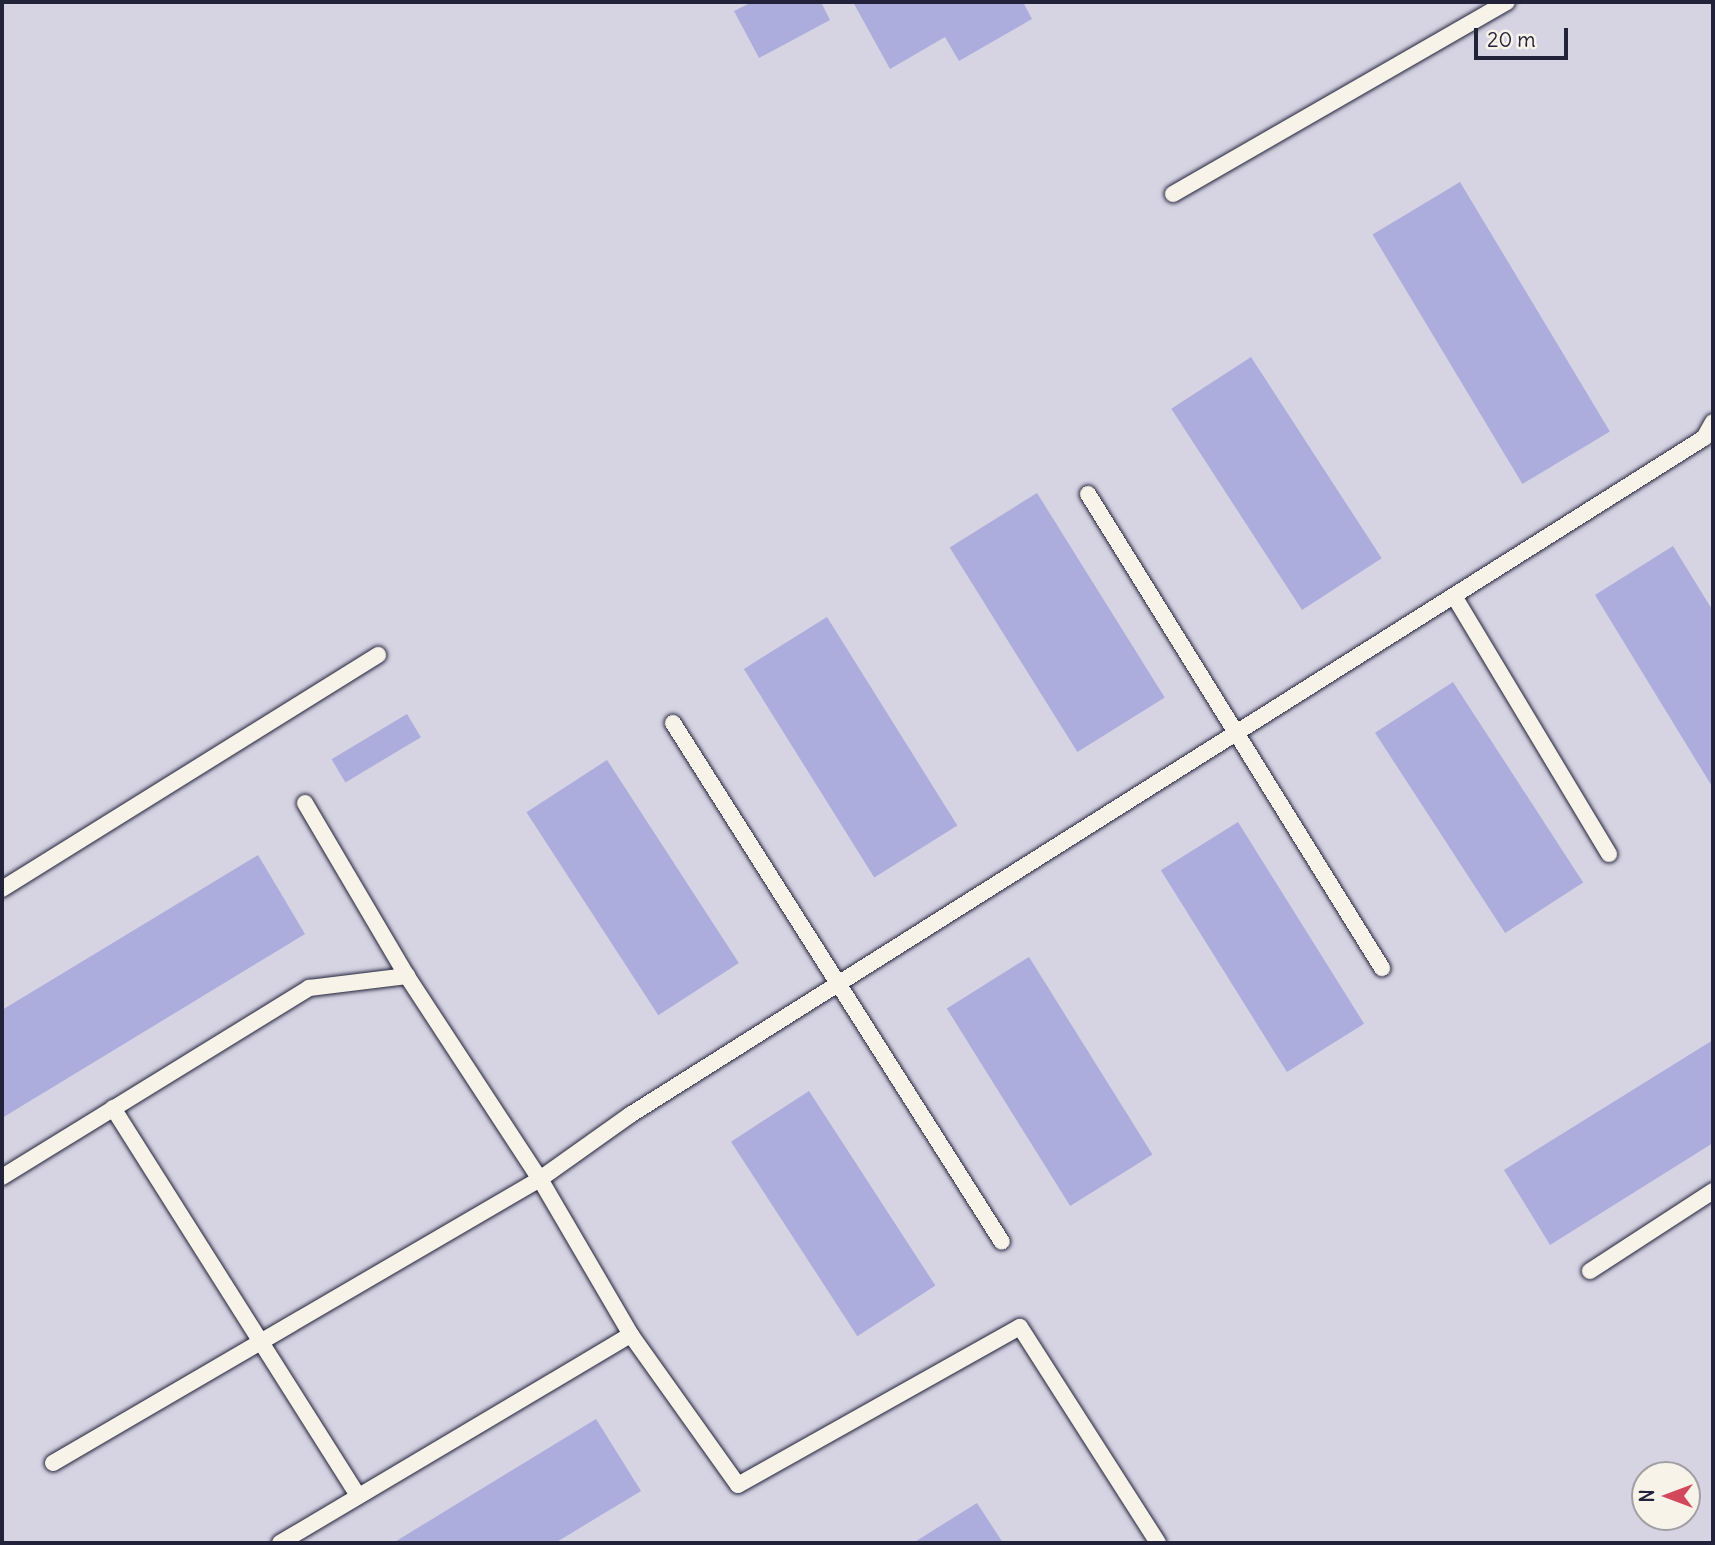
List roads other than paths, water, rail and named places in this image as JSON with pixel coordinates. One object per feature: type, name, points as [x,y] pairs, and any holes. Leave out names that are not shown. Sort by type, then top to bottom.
[{"type":"lane","points":[[1174,194],[1507,2]]},
{"type":"lane","points":[[53,1463],[260,1340],[540,1180],[630,1115],[1704,438],[1713,422]]},
{"type":"lane","points":[[1704,438],[1713,454]]},
{"type":"lane","points":[[1088,494],[1382,968]]},
{"type":"lane","points":[[1454,596],[1609,854]]},
{"type":"lane","points":[[2,889],[378,655]]},
{"type":"lane","points":[[673,723],[1002,1242]]},
{"type":"lane","points":[[305,803],[407,976],[540,1180],[631,1335],[738,1485],[1020,1327],[1158,1543]]},
{"type":"lane","points":[[2,1177],[309,988],[407,976]]},
{"type":"lane","points":[[113,1108],[358,1496]]},
{"type":"lane","points":[[1590,1271],[1713,1191]]},
{"type":"lane","points":[[280,1543],[631,1335]]}]
